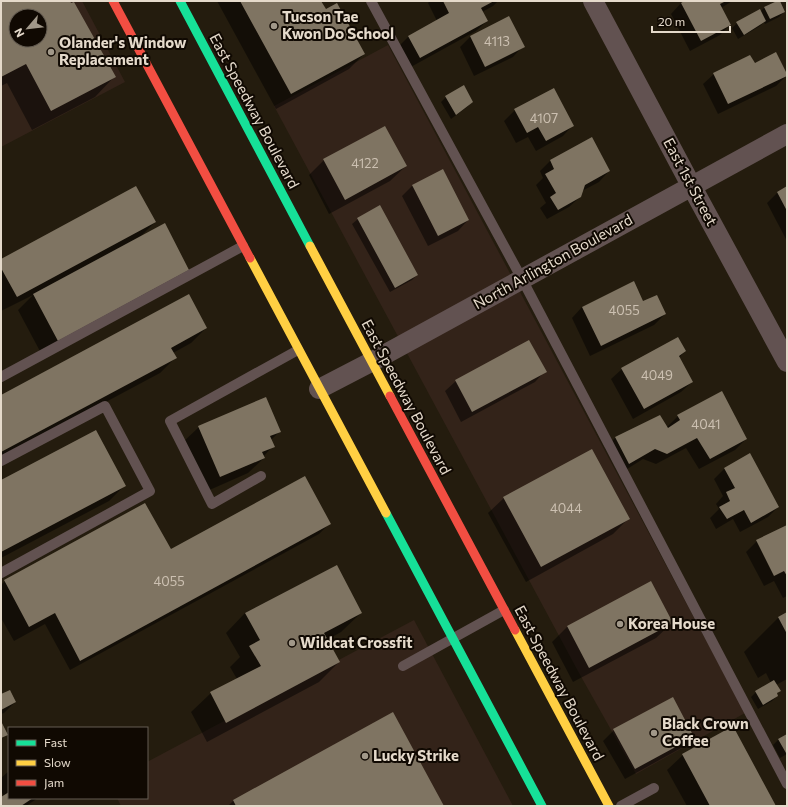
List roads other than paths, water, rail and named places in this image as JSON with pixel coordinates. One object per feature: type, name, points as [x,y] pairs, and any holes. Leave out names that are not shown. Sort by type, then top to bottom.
[{"type":"main road","points":[[113,1],[542,806]]},
{"type":"main road","name":"East Speedway Boulevard","points":[[180,1],[371,362],[609,806]]},
{"type":"street","name":"East 1st Street","points":[[593,1],[787,362]]},
{"type":"street","name":"North Arlington Boulevard","points":[[319,389],[787,134]]},
{"type":"lane","points":[[371,1],[522,279],[787,784]]},
{"type":"lane","points":[[1,376],[243,246]]},
{"type":"lane","points":[[261,476],[212,504],[170,421],[298,350]]},
{"type":"lane","points":[[1,461],[105,406],[150,491],[1,574]]},
{"type":"lane","points":[[403,666],[504,610]]},
{"type":"lane","points":[[620,806],[654,788]]},
{"type":"place","name":"Tucson Tae Kwon Do School","points":[[274,26]]},
{"type":"place","name":"Olander's Window Replacement","points":[[51,52]]},
{"type":"place","name":"Korea House","points":[[620,624]]},
{"type":"place","name":"Wildcat Crossfit","points":[[292,643]]},
{"type":"place","name":"Black Crown Coffee","points":[[654,733]]},
{"type":"place","name":"Lucky Strike","points":[[365,756]]}]
